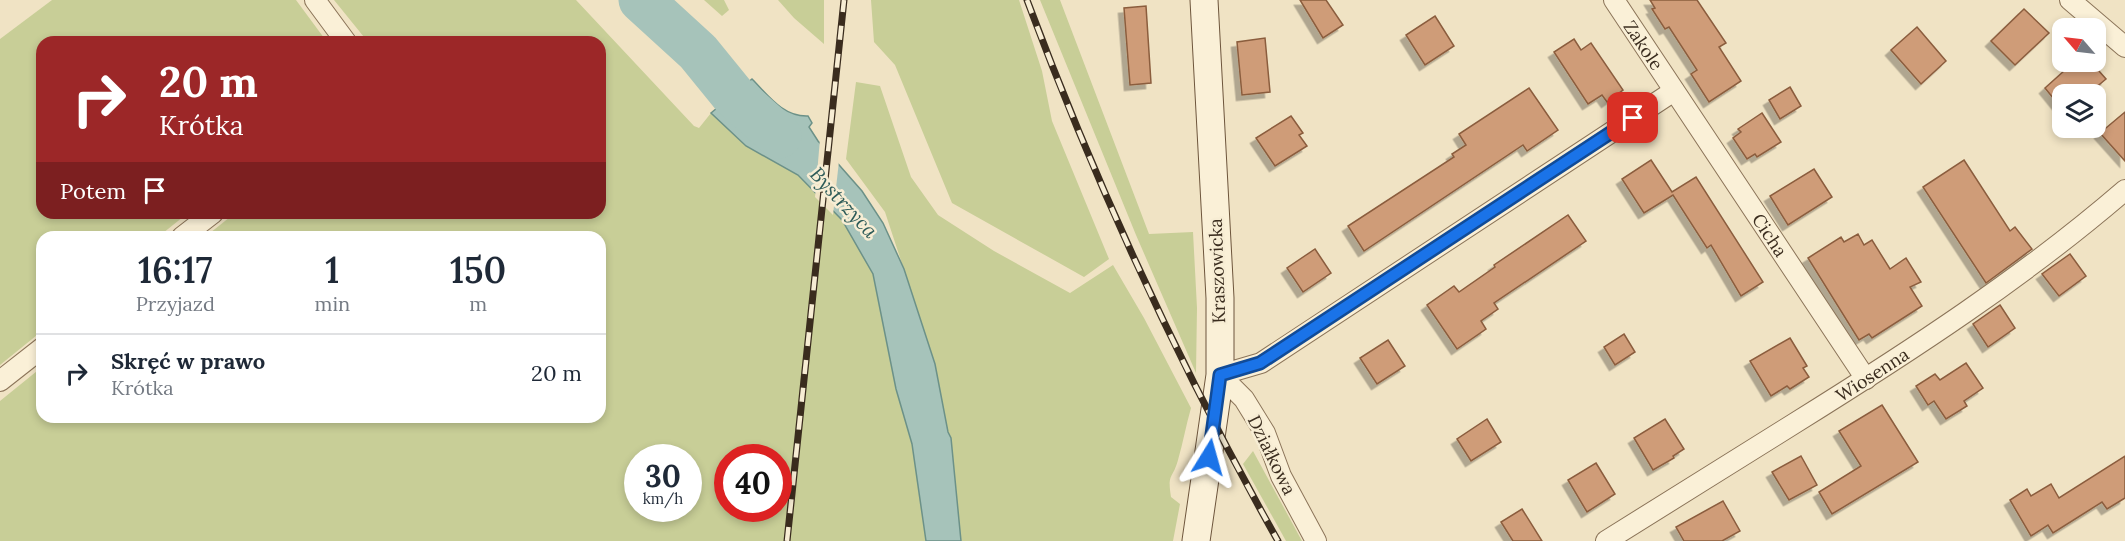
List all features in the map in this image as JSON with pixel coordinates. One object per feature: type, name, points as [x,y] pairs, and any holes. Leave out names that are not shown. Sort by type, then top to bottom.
[{"type":"street","points":[[315,0],[342,36]]},
{"type":"street","name":"Kraszowicka","points":[[1196,541],[1220,375],[1220,298],[1204,0]]},
{"type":"street","name":"Zakole","points":[[1614,0],[1674,91]]},
{"type":"street","points":[[2070,0],[2125,47]]},
{"type":"street","points":[[1220,375],[1269,358],[1674,91]]},
{"type":"street","name":"Cicha","points":[[1674,91],[1866,379]]},
{"type":"street","name":"Wiosenna","points":[[1606,541],[1866,379],[1982,301],[2125,190]]},
{"type":"street","points":[[190,231],[205,219]]},
{"type":"street","points":[[0,381],[36,353]]},
{"type":"street","name":"Działkowa","points":[[1220,375],[1244,399],[1265,433],[1281,476],[1316,541]]},
{"type":"green space","points":[[52,0],[296,0],[323,36],[36,36],[36,219],[180,219],[166,231],[36,231],[36,336],[0,365],[0,39]]},
{"type":"green space","points":[[334,0],[576,0],[694,126],[699,128],[711,113],[746,146],[798,175],[842,220],[873,274],[896,389],[912,444],[926,541],[0,541],[0,401],[36,372],[36,423],[606,423],[606,231],[212,231],[228,219],[606,219],[606,36],[363,36]]},
{"type":"green space","points":[[704,0],[724,0],[729,10],[722,16]]},
{"type":"green space","points":[[778,0],[824,0],[824,44],[794,18]]},
{"type":"green space","points":[[871,0],[1019,0],[1042,71],[1052,121],[1109,259],[1084,277],[952,203],[895,65],[874,42]]},
{"type":"green space","points":[[1040,0],[1060,0],[1149,234],[1193,232],[1197,308],[1196,373],[1136,235]]},
{"type":"green space","points":[[856,82],[880,86],[911,177],[938,215],[994,251],[1070,293],[1113,265],[1144,318],[1191,408],[1178,460],[1170,480],[1171,497],[1180,504],[1173,541],[961,541],[951,438],[948,433],[935,364],[885,212],[846,159]]},
{"type":"green space","points":[[1253,451],[1302,541],[1286,541],[1243,464]]},
{"type":"water","points":[[752,79],[784,109],[791,113],[808,116],[812,123],[809,127],[818,141],[862,191],[883,223],[904,269],[935,364],[951,438],[961,541],[926,541],[912,444],[896,389],[873,274],[842,220],[798,175],[746,146],[711,113]]},
{"type":"pier","points":[[820,139],[839,161],[833,215],[815,197]]},
{"type":"building","points":[[1300,0],[1326,0],[1343,25],[1323,38]]},
{"type":"building","points":[[1650,0],[1697,0],[1726,43],[1719,47],[1741,81],[1709,102],[1691,74],[1697,70],[1669,27],[1665,29],[1652,9],[1655,8]]},
{"type":"building","points":[[1146,6],[1151,83],[1130,85],[1124,8]]},
{"type":"building","points":[[2024,9],[2049,33],[2015,65],[1991,41]]},
{"type":"building","points":[[1435,16],[1454,46],[1425,65],[1406,35]]},
{"type":"building","points":[[1917,27],[1946,61],[1921,84],[1891,50]]},
{"type":"building","points":[[1265,38],[1270,92],[1242,95],[1237,42]]},
{"type":"building","points":[[1574,39],[1581,50],[1591,43],[1623,90],[1607,102],[1602,95],[1588,104],[1554,52]]},
{"type":"building","points":[[2063,72],[2100,72],[2106,79],[2100,84],[2052,84],[2052,97],[2045,88]]},
{"type":"building","points":[[1790,87],[1801,106],[1780,119],[1769,100]]},
{"type":"building","points":[[1529,88],[1558,130],[1527,151],[1523,145],[1364,251],[1348,226],[1454,157],[1452,154],[1466,145],[1459,134]]},
{"type":"building","points":[[2125,112],[2125,161],[2104,138],[2106,128]]},
{"type":"building","points":[[1762,113],[1781,142],[1757,157],[1755,154],[1747,159],[1733,138],[1741,132],[1738,129]]},
{"type":"building","points":[[1291,116],[1303,133],[1299,135],[1307,146],[1275,166],[1256,138]]},
{"type":"building","points":[[1651,160],[1672,192],[1696,177],[1763,282],[1741,296],[1711,245],[1707,248],[1673,195],[1644,213],[1622,179]]},
{"type":"building","points":[[1964,160],[2010,231],[2015,227],[2032,249],[1986,283],[1923,187]]},
{"type":"building","points":[[1814,169],[1832,197],[1788,225],[1770,196]]},
{"type":"building","points":[[1568,215],[1586,241],[1494,303],[1498,309],[1481,321],[1486,329],[1457,349],[1427,305],[1454,286],[1459,292],[1495,267],[1494,265]]},
{"type":"building","points":[[1858,234],[1864,245],[1872,240],[1890,269],[1906,258],[1921,282],[1910,287],[1922,306],[1872,338],[1869,334],[1859,340],[1808,258],[1841,237],[1844,242]]},
{"type":"building","points":[[1315,249],[1331,273],[1303,292],[1287,268]]},
{"type":"building","points":[[2070,254],[2086,276],[2059,296],[2042,274]]},
{"type":"building","points":[[2000,305],[2015,328],[1988,347],[1973,324]]},
{"type":"building","points":[[1624,334],[1635,352],[1615,365],[1604,347]]},
{"type":"building","points":[[1790,338],[1807,366],[1803,368],[1809,377],[1790,389],[1787,386],[1771,396],[1750,361]]},
{"type":"building","points":[[1388,340],[1405,366],[1377,384],[1360,358]]},
{"type":"building","points":[[1966,363],[1983,388],[1964,401],[1967,406],[1946,419],[1934,401],[1928,405],[1916,386],[1935,374],[1940,380]]},
{"type":"building","points":[[1882,405],[1918,462],[1832,514],[1819,492],[1861,466],[1839,431]]},
{"type":"building","points":[[1487,419],[1501,442],[1471,461],[1457,439]]},
{"type":"building","points":[[1665,419],[1684,449],[1673,456],[1674,458],[1653,470],[1634,438]]},
{"type":"building","points":[[1801,456],[1817,485],[1789,500],[1772,472]]},
{"type":"building","points":[[2125,456],[2125,498],[2107,509],[2102,502],[2053,533],[2048,525],[2031,536],[2010,500],[2027,489],[2031,496],[2051,484],[2059,498]]},
{"type":"building","points":[[1596,463],[1615,494],[1587,512],[1568,480]]},
{"type":"building","points":[[1723,501],[1740,531],[1722,541],[1684,541],[1676,527]]},
{"type":"building","points":[[1522,509],[1542,541],[1513,541],[1501,522]]},
{"type":"waterway","name":"Bystrzyca","points":[[641,0],[698,52],[733,95],[779,136]]},
{"type":"railway","points":[[787,541],[844,0]]},
{"type":"railway","points":[[1027,0],[1082,139],[1142,275],[1207,409],[1278,541]]},
{"type":"route","points":[[1209,457],[1220,375],[1260,363],[1633,118]]}]
